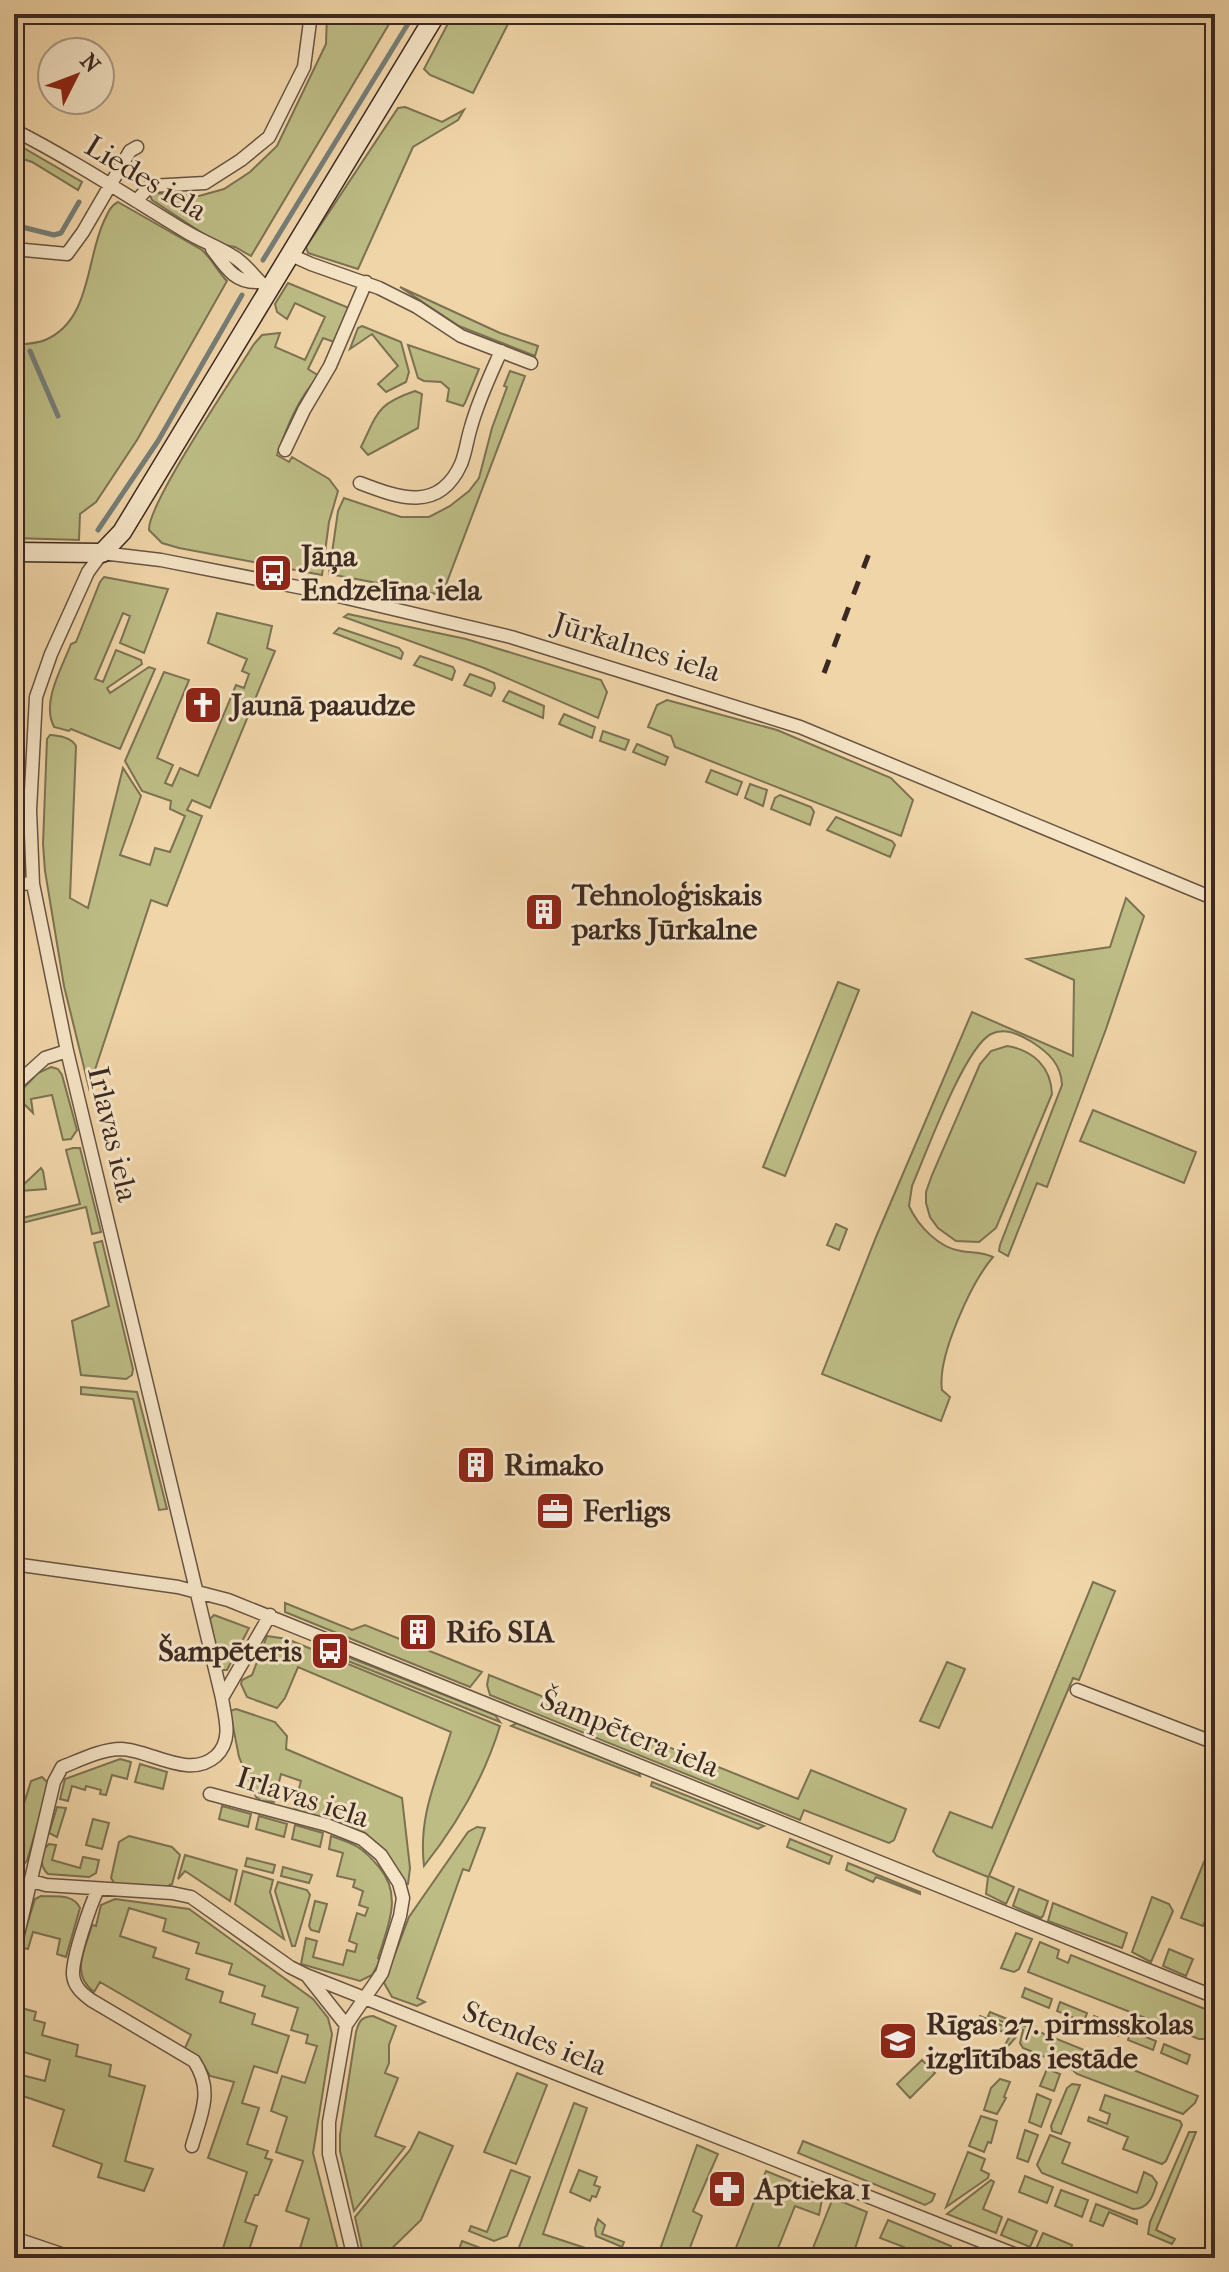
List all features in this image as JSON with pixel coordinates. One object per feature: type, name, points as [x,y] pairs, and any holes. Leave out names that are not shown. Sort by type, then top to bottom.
[{"type":"street","points":[[136,201],[150,186],[205,183],[269,137],[304,67],[311,14]]},
{"type":"street","points":[[102,553],[122,532],[138,507],[264,286],[291,255],[436,14]]},
{"type":"street","name":"Liedes iela","points":[[14,130],[210,246],[233,256],[264,286]]},
{"type":"street","points":[[14,249],[67,254],[130,151],[137,147]]},
{"type":"street","points":[[291,255],[366,282],[417,307],[461,336],[531,363]]},
{"type":"street","points":[[285,450],[330,366],[366,282]]},
{"type":"street","points":[[360,483],[411,499],[430,495],[447,484],[461,463],[477,409],[501,351]]},
{"type":"street","name":"Jūrkalnes iela","points":[[14,552],[102,553],[161,560],[313,590],[511,637],[800,727],[1215,899]]},
{"type":"street","name":"Irlavas iela","points":[[32,1881],[54,1782],[62,1767],[119,1749],[186,1765],[200,1765],[223,1748],[227,1732],[222,1698],[67,1051],[33,884],[30,810],[36,697],[51,654],[88,572],[102,553]]},
{"type":"street","points":[[14,883],[33,884]]},
{"type":"street","points":[[14,1086],[45,1058],[67,1051]]},
{"type":"street","name":"Šampētera iela","points":[[14,1564],[195,1590],[270,1615],[1215,1997]]},
{"type":"street","points":[[222,1698],[270,1615]]},
{"type":"street","points":[[1077,1690],[1215,1743]]},
{"type":"street","name":"Irlavas iela","points":[[210,1794],[362,1839],[381,1855],[395,1873],[403,1898],[382,1973],[346,2025],[328,2137],[354,2258]]},
{"type":"street","points":[[14,1951],[32,1881]]},
{"type":"street","name":"Stendes iela","points":[[32,1881],[46,1885],[172,1893],[191,1897],[306,1975],[1024,2258]]},
{"type":"street","points":[[98,1889],[74,1962],[73,1978],[80,1992],[91,2000],[194,2061],[204,2077],[205,2098],[192,2146]]},
{"type":"street","points":[[306,1975],[346,2025]]},
{"type":"street","points":[[14,2238],[73,2258]]},
{"type":"shaded area","points":[[327,14],[395,14],[251,256],[235,247],[219,244],[152,200],[150,195],[155,193],[199,196],[224,189],[250,172],[277,146],[326,44]]},
{"type":"shaded area","points":[[453,14],[513,14],[473,93],[430,75],[424,69]]},
{"type":"shaded area","points":[[405,107],[442,122],[464,110],[458,120],[413,147],[358,269],[308,253],[306,247],[398,108]]},
{"type":"shaded area","points":[[22,147],[82,182],[78,190],[32,162],[14,156]]},
{"type":"shaded area","points":[[118,202],[202,250],[227,281],[137,440],[96,502],[80,514],[79,540],[14,538],[14,345],[45,340],[60,331],[71,319],[85,288],[104,221]]},
{"type":"shaded area","points":[[288,283],[349,308],[334,342],[323,338],[308,369],[319,376],[299,403],[277,455],[289,462],[292,457],[329,479],[338,491],[329,522],[322,575],[179,548],[162,543],[149,530],[152,516],[176,468],[262,335],[280,333],[275,347],[305,360],[325,317],[295,303],[287,319],[277,312],[275,304]]},
{"type":"shaded area","points":[[400,287],[500,333],[538,346],[535,356],[459,326]]},
{"type":"shaded area","points":[[362,326],[401,342],[409,372],[406,382],[386,392],[378,384],[398,366],[372,334],[350,349],[358,328]]},
{"type":"shaded area","points":[[408,345],[479,369],[463,406],[447,401],[449,389],[441,382],[418,378]]},
{"type":"shaded area","points":[[510,371],[525,376],[442,595],[329,574],[338,511],[344,498],[401,517],[429,517],[469,491],[479,478]]},
{"type":"shaded area","points":[[415,391],[422,394],[418,428],[368,455],[361,447],[380,411],[393,400]]},
{"type":"shaded area","points":[[104,577],[168,589],[144,653],[120,643],[130,616],[123,613],[95,679],[103,682],[116,650],[141,660],[142,664],[107,688],[110,693],[149,667],[155,669],[120,749],[71,729],[54,727],[50,707],[58,674],[71,644],[76,642]]},
{"type":"shaded area","points":[[217,613],[272,626],[267,648],[275,651],[210,808],[192,800],[187,810],[202,816],[167,906],[151,900],[89,1088],[64,986],[45,871],[43,844],[47,739],[50,735],[61,737],[76,746],[70,898],[88,908],[123,768],[141,796],[120,855],[150,865],[155,848],[170,852],[185,816],[170,809],[171,801],[142,791],[125,761],[164,672],[189,680],[157,758],[173,765],[165,783],[172,786],[180,768],[198,776],[236,685],[244,688],[249,674],[242,671],[247,659],[208,643]]},
{"type":"shaded area","points":[[348,614],[466,639],[601,680],[607,692],[598,718],[484,668],[344,617]]},
{"type":"shaded area","points":[[339,628],[399,648],[403,653],[401,659],[334,633]]},
{"type":"shaded area","points":[[420,656],[453,667],[452,680],[414,665]]},
{"type":"shaded area","points":[[470,674],[494,683],[491,696],[464,685]]},
{"type":"shaded area","points":[[509,691],[544,706],[543,718],[503,701]]},
{"type":"shaded area","points":[[667,700],[777,730],[891,778],[913,800],[901,836],[675,747],[671,736],[648,727],[657,705]]},
{"type":"shaded area","points":[[564,714],[595,727],[592,738],[559,724]]},
{"type":"shaded area","points":[[603,731],[629,740],[625,750],[600,741]]},
{"type":"shaded area","points":[[637,744],[668,757],[665,765],[633,752]]},
{"type":"shaded area","points":[[711,770],[742,782],[737,795],[706,782]]},
{"type":"shaded area","points":[[750,784],[767,790],[763,806],[745,798]]},
{"type":"shaded area","points":[[780,795],[811,807],[814,812],[810,825],[771,809],[775,798]]},
{"type":"shaded area","points":[[836,817],[892,841],[895,845],[890,857],[827,830]]},
{"type":"shaded area","points":[[1126,898],[1144,916],[1047,1187],[1037,1183],[1008,1256],[999,1251],[1000,1245],[1062,1085],[1057,1065],[1038,1046],[1028,1039],[1001,1031],[980,1043],[958,1080],[912,1186],[909,1206],[930,1235],[953,1249],[993,1257],[975,1284],[950,1340],[942,1390],[950,1397],[941,1421],[822,1374],[876,1237],[972,1012],[1073,1056],[1074,980],[1027,959],[1110,947]]},
{"type":"shaded area","points":[[838,982],[859,990],[785,1176],[763,1167]]},
{"type":"shaded area","points":[[1007,1046],[1025,1051],[1039,1061],[1048,1076],[1052,1094],[996,1228],[979,1242],[956,1241],[938,1228],[930,1217],[926,1192],[980,1064],[991,1051]]},
{"type":"shaded area","points":[[51,1067],[58,1069],[62,1075],[77,1130],[71,1139],[63,1140],[52,1095],[31,1099],[33,1113],[23,1103],[15,1111],[24,1121],[14,1130],[14,1098],[38,1073]]},
{"type":"shaded area","points":[[1093,1110],[1196,1152],[1184,1183],[1080,1141]]},
{"type":"shaded area","points":[[80,1148],[101,1232],[92,1234],[86,1207],[14,1225],[14,1220],[80,1204],[66,1150]]},
{"type":"shaded area","points":[[41,1168],[46,1189],[20,1191],[19,1189]]},
{"type":"shaded area","points":[[836,1224],[847,1229],[839,1250],[827,1245]]},
{"type":"shaded area","points":[[102,1241],[133,1369],[132,1375],[126,1379],[81,1375],[72,1321],[109,1306],[94,1243]]},
{"type":"shaded area","points":[[81,1387],[137,1392],[167,1509],[159,1510],[133,1399],[81,1394]]},
{"type":"shaded area","points":[[1093,1582],[1115,1591],[1079,1680],[1073,1678],[989,1876],[1014,1887],[1006,1904],[986,1894],[988,1877],[937,1856],[933,1851],[950,1812],[992,1828]]},
{"type":"shaded area","points":[[285,1603],[352,1630],[365,1625],[482,1672],[470,1687],[285,1612]]},
{"type":"shaded area","points":[[214,1615],[249,1628],[227,1670],[220,1667],[210,1619]]},
{"type":"shaded area","points":[[267,1636],[287,1639],[500,1726],[469,1799],[424,1866],[426,1814],[451,1732],[298,1667],[285,1698],[277,1708],[247,1697],[242,1680],[252,1675]]},
{"type":"shaded area","points":[[338,1653],[495,1715],[500,1722],[338,1657]]},
{"type":"shaded area","points":[[947,1662],[965,1669],[939,1728],[920,1721]]},
{"type":"shaded area","points":[[489,1675],[798,1799],[811,1770],[906,1809],[894,1840],[889,1843],[804,1810],[800,1820],[490,1695],[487,1685]]},
{"type":"shaded area","points":[[236,1709],[275,1722],[287,1736],[286,1749],[402,1798],[410,1868],[408,1884],[405,1885],[389,1858],[365,1833],[299,1813],[294,1807],[301,1781],[281,1774],[274,1802],[261,1801],[256,1797],[239,1757],[230,1711]]},
{"type":"shaded area","points":[[517,1723],[639,1772],[640,1776],[511,1726]]},
{"type":"shaded area","points":[[120,1759],[131,1762],[127,1779],[112,1775],[106,1795],[100,1794],[101,1790],[86,1786],[85,1790],[72,1786],[68,1801],[60,1799],[65,1779]]},
{"type":"shaded area","points":[[140,1764],[167,1772],[163,1789],[135,1782]]},
{"type":"shaded area","points":[[42,1777],[49,1784],[27,1861],[14,1861],[14,1836],[31,1781]]},
{"type":"shaded area","points":[[652,1782],[764,1826],[758,1829],[651,1786]]},
{"type":"shaded area","points":[[222,1806],[251,1814],[248,1827],[219,1819]]},
{"type":"shaded area","points":[[57,1807],[66,1808],[57,1837],[49,1833]]},
{"type":"shaded area","points":[[259,1816],[287,1824],[284,1837],[256,1829]]},
{"type":"shaded area","points":[[93,1819],[109,1823],[102,1849],[86,1845]]},
{"type":"shaded area","points":[[295,1825],[323,1833],[320,1847],[292,1839]]},
{"type":"shaded area","points":[[477,1827],[485,1828],[469,1871],[463,1869],[417,1998],[425,2002],[417,2006],[392,1997],[384,1983],[409,1917],[468,1832]]},
{"type":"shaded area","points":[[129,1836],[172,1847],[180,1855],[172,1884],[166,1887],[115,1884],[111,1878],[119,1842]]},
{"type":"shaded area","points":[[331,1836],[352,1844],[368,1855],[379,1867],[390,1889],[391,1911],[378,1958],[380,1961],[372,1975],[360,1981],[301,1964],[306,1938],[317,1941],[313,1957],[343,1965],[347,1950],[355,1952],[357,1944],[349,1941],[357,1913],[365,1916],[368,1908],[359,1905],[363,1891],[353,1887],[355,1880],[337,1876],[343,1853],[329,1849]]},
{"type":"shaded area","points":[[790,1839],[832,1856],[829,1864],[787,1847]]},
{"type":"shaded area","points":[[49,1844],[56,1845],[52,1860],[80,1868],[83,1857],[99,1860],[96,1873],[89,1877],[48,1874],[42,1859]]},
{"type":"shaded area","points":[[185,1855],[237,1870],[230,1901],[185,1871],[178,1879]]},
{"type":"shaded area","points":[[1206,1857],[1215,1861],[1215,1897],[1203,1926],[1181,1918]]},
{"type":"shaded area","points":[[247,1858],[275,1865],[273,1873],[245,1866]]},
{"type":"shaded area","points":[[848,1863],[920,1894],[876,1877],[873,1882],[846,1870]]},
{"type":"shaded area","points":[[283,1867],[312,1875],[309,1883],[281,1876]]},
{"type":"shaded area","points":[[243,1871],[273,1880],[270,1892],[284,1939],[235,1904]]},
{"type":"shaded area","points":[[278,1882],[307,1890],[310,1895],[295,1946],[292,1946],[275,1891]]},
{"type":"shaded area","points":[[1019,1889],[1048,1901],[1041,1918],[1013,1906]]},
{"type":"shaded area","points":[[41,1896],[68,1898],[80,1908],[66,1957],[57,1954],[60,1939],[33,1932],[28,1949],[20,1947],[35,1899]]},
{"type":"shaded area","points":[[1152,1897],[1169,1904],[1173,1911],[1151,1962],[1132,1952]]},
{"type":"shaded area","points":[[115,1899],[189,1909],[313,1999],[328,2018],[332,2034],[313,2153],[340,2258],[297,2258],[309,2219],[286,2211],[303,2161],[276,2152],[287,2117],[271,2111],[282,2076],[305,2083],[317,2046],[306,2043],[308,2035],[291,2030],[298,2008],[262,1996],[265,1986],[229,1974],[232,1964],[196,1953],[199,1943],[163,1931],[166,1919],[129,1908],[120,1936],[156,1948],[153,1957],[189,1969],[186,1979],[223,1992],[220,2002],[255,2014],[252,2024],[289,2036],[277,2073],[254,2066],[242,2103],[259,2108],[247,2144],[268,2151],[265,2158],[272,2160],[245,2222],[257,2226],[248,2253],[236,2250],[233,2258],[220,2258],[247,2172],[208,2158],[234,2082],[210,2076],[199,2057],[185,2048],[191,2035],[100,1982],[94,1992],[87,1985],[81,1969],[83,1952],[92,1925],[96,1926],[101,1905]]},
{"type":"shaded area","points":[[315,1901],[327,1904],[319,1932],[311,1930],[309,1926]]},
{"type":"shaded area","points":[[1053,1903],[1127,1933],[1122,1948],[1048,1921]]},
{"type":"shaded area","points":[[1016,1933],[1032,1939],[1019,1969],[1014,1972],[1001,1968]]},
{"type":"shaded area","points":[[1040,1942],[1059,1950],[1057,1958],[1068,1963],[1071,1955],[1215,2013],[1213,2039],[1199,2039],[1028,1972]]},
{"type":"shaded area","points":[[1169,1949],[1193,1959],[1186,1976],[1163,1966]]},
{"type":"shaded area","points":[[1025,1988],[1052,1999],[1049,2008],[1022,1997]]},
{"type":"shaded area","points":[[1060,2002],[1087,2013],[1084,2022],[1057,2011]]},
{"type":"shaded area","points":[[14,2006],[36,2012],[34,2020],[45,2023],[42,2035],[78,2045],[76,2056],[111,2065],[109,2076],[145,2086],[125,2161],[153,2169],[144,2191],[98,2177],[102,2164],[53,2146],[64,2110],[14,2093],[14,2073],[45,2081],[50,2060],[14,2049]]},
{"type":"shaded area","points":[[990,2012],[1198,2096],[1183,2114],[1077,2074],[1068,2066],[1023,2048],[1020,2043],[1023,2030],[988,2016]]},
{"type":"shaded area","points":[[373,2016],[396,2026],[389,2045],[389,2063],[385,2073],[398,2078],[375,2136],[405,2147],[354,2211],[340,2151],[340,2135],[356,2032],[361,2020]]},
{"type":"shaded area","points":[[980,2016],[1015,2031],[1016,2037],[1004,2051],[1001,2052],[1010,2036],[979,2019]]},
{"type":"shaded area","points":[[1094,2016],[1121,2027],[1118,2036],[1091,2025]]},
{"type":"shaded area","points":[[1131,2031],[1156,2041],[1153,2050],[1128,2040]]},
{"type":"shaded area","points":[[1164,2044],[1190,2055],[1187,2064],[1161,2053]]},
{"type":"shaded area","points":[[922,2060],[935,2073],[910,2098],[897,2084]]},
{"type":"shaded area","points":[[1047,2069],[1060,2074],[1054,2091],[1040,2086]]},
{"type":"shaded area","points":[[517,2073],[547,2085],[516,2164],[484,2152]]},
{"type":"shaded area","points":[[1000,2079],[1010,2082],[997,2114],[984,2110],[991,2088]]},
{"type":"shaded area","points":[[1072,2084],[1080,2085],[1061,2134],[1052,2131],[1051,2126],[1067,2088]]},
{"type":"shaded area","points":[[1037,2094],[1051,2100],[1041,2127],[1029,2122]]},
{"type":"shaded area","points":[[1105,2095],[1180,2121],[1182,2125],[1166,2161],[1162,2164],[1123,2149],[1128,2137],[1088,2121],[1089,2117],[1107,2124],[1110,2114],[1100,2110]]},
{"type":"shaded area","points":[[574,2103],[587,2108],[543,2234],[604,2254],[602,2258],[515,2258]]},
{"type":"shaded area","points":[[981,2116],[997,2121],[991,2143],[988,2142],[984,2152],[969,2146]]},
{"type":"shaded area","points":[[1025,2130],[1038,2135],[1028,2162],[1017,2158]]},
{"type":"shaded area","points":[[419,2132],[453,2146],[421,2220],[382,2258],[364,2258],[355,2217],[410,2150]]},
{"type":"shaded area","points":[[1189,2132],[1196,2132],[1156,2230],[1175,2239],[1172,2244],[1148,2234],[1150,2222]]},
{"type":"shaded area","points":[[1050,2135],[1070,2143],[1062,2163],[1137,2193],[1144,2172],[1152,2176],[1157,2183],[1150,2201],[1143,2207],[1133,2209],[1042,2173],[1037,2165]]},
{"type":"shaded area","points":[[803,2141],[935,2194],[932,2201],[925,2205],[798,2153]]},
{"type":"shaded area","points":[[697,2145],[718,2154],[693,2211],[702,2216],[686,2258],[657,2258]]},
{"type":"shaded area","points":[[968,2152],[985,2159],[981,2170],[989,2174],[988,2178],[946,2207]]},
{"type":"shaded area","points":[[511,2170],[530,2177],[507,2236],[494,2241],[469,2231],[471,2226],[487,2232]]},
{"type":"shaded area","points":[[579,2170],[597,2177],[594,2185],[600,2187],[596,2197],[592,2196],[590,2201],[570,2192]]},
{"type":"shaded area","points":[[766,2171],[823,2194],[819,2215],[795,2206],[774,2258],[732,2258]]},
{"type":"shaded area","points":[[1025,2176],[1053,2187],[1047,2203],[1019,2192]]},
{"type":"shaded area","points":[[991,2180],[994,2182],[983,2209],[1002,2217],[996,2233],[947,2214]]},
{"type":"shaded area","points":[[1061,2190],[1088,2200],[1082,2217],[1055,2206]]},
{"type":"shaded area","points":[[833,2198],[867,2212],[852,2258],[809,2258]]},
{"type":"shaded area","points":[[1096,2204],[1137,2220],[1137,2224],[1109,2212],[1103,2226],[1090,2221]]},
{"type":"shaded area","points":[[598,2219],[605,2225],[602,2234],[624,2242],[622,2247],[596,2236]]},
{"type":"shaded area","points":[[1008,2219],[1037,2231],[1030,2247],[1001,2235]]},
{"type":"shaded area","points":[[888,2220],[951,2246],[946,2258],[900,2258],[904,2247],[880,2238]]},
{"type":"shaded area","points":[[1043,2233],[1072,2245],[1068,2258],[1059,2258],[1036,2249]]},
{"type":"shaded area","points":[[462,2241],[494,2253],[498,2258],[456,2258]]},
{"type":"waterway","points":[[263,260],[414,14]]},
{"type":"waterway","points":[[14,225],[54,235],[61,233],[79,202]]},
{"type":"waterway","points":[[98,530],[158,441],[242,295]]},
{"type":"waterway","points":[[30,351],[58,416]]},
{"type":"railway","points":[[824,673],[871,548]]},
{"type":"place","name":"Jāņa Endzelīna iela","points":[[273,573]]},
{"type":"place","name":"Jaunā paaudze","points":[[203,705]]},
{"type":"place","name":"Tehnoloģiskais parks Jūrkalne","points":[[544,912]]},
{"type":"place","name":"Rimako","points":[[476,1465]]},
{"type":"place","name":"Ferligs","points":[[555,1511]]},
{"type":"place","name":"Rifo SIA","points":[[418,1632]]},
{"type":"place","name":"Šampēteris","points":[[330,1651]]},
{"type":"place","name":"Rīgas 27. pirmsskolas izglītības iestāde","points":[[898,2041]]},
{"type":"place","name":"Aptieka 1","points":[[727,2189]]}]
